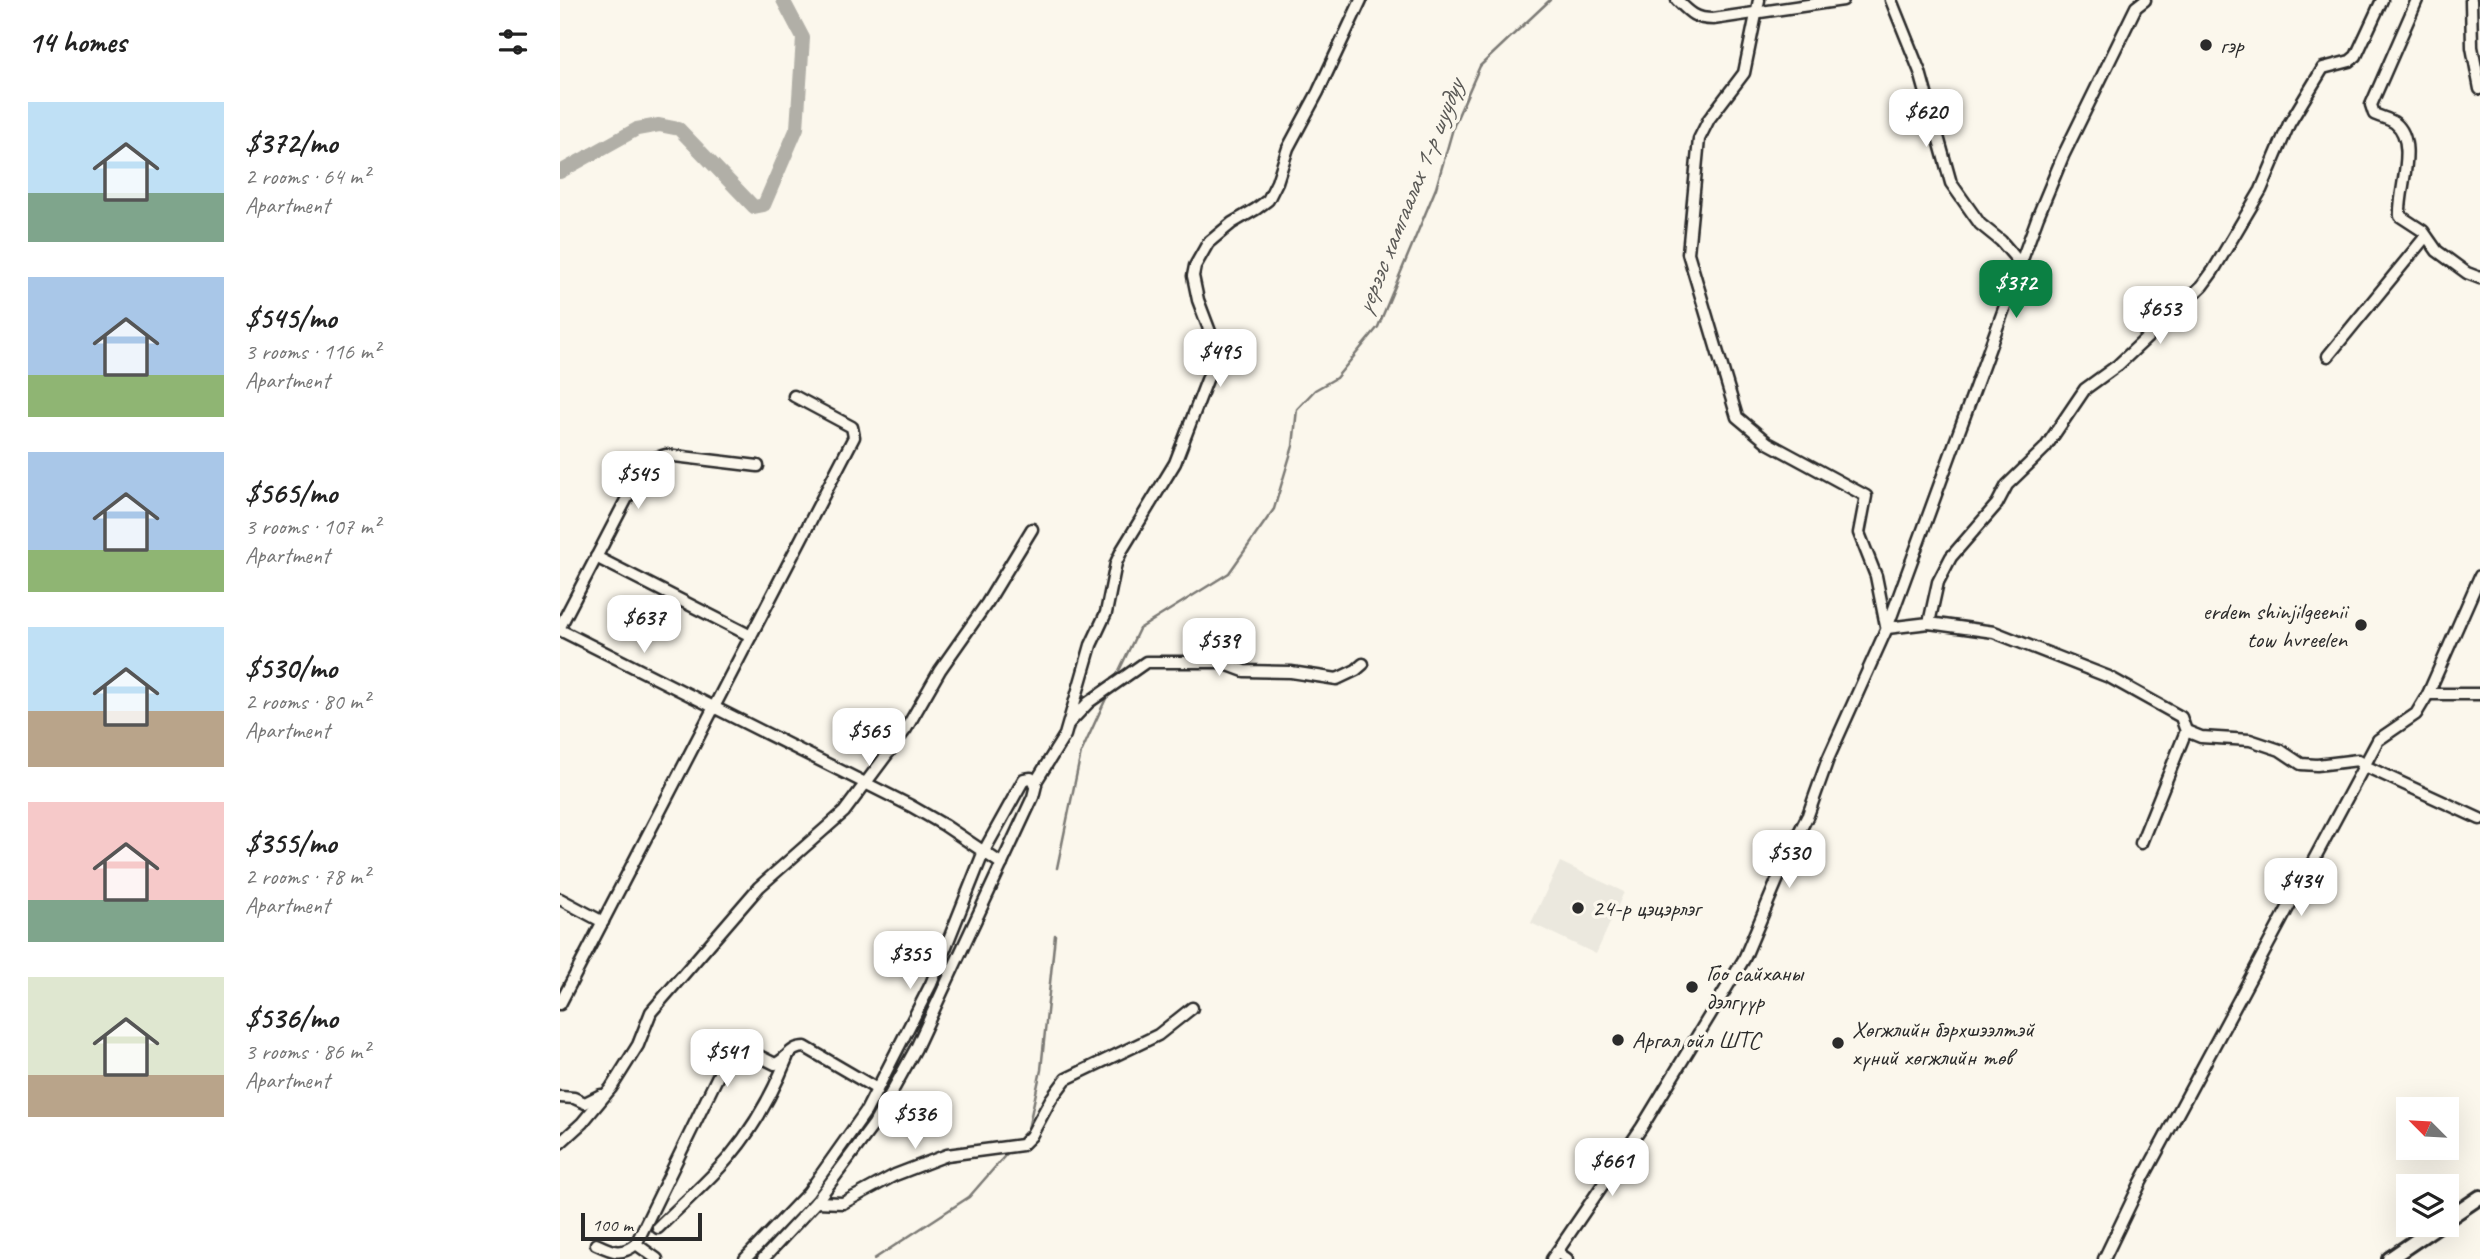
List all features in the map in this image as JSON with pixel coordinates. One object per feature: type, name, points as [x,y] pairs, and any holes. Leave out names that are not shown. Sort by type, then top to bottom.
[{"type":"main road","points":[[2459,1213],[2478,1202]]},
{"type":"main road","points":[[2389,1259],[2421,1237]]},
{"type":"street","points":[[763,1259],[816,1202],[874,1124],[916,1048],[1033,797],[1035,783],[1065,735],[1091,645],[1106,613],[1119,556],[1128,536],[1155,498],[1175,463],[1210,372],[1212,337],[1198,300],[1193,276],[1195,265],[1208,243],[1232,223],[1268,200],[1288,148],[1318,92],[1361,0]]},
{"type":"street","points":[[1677,0],[1690,14],[1701,19],[1713,19],[1758,6],[1843,0]]},
{"type":"street","points":[[1891,0],[1920,72],[1951,183],[1980,224],[2001,241],[2020,263]]},
{"type":"street","points":[[1567,1259],[1554,1255],[1642,1127],[1744,959],[1886,628],[2020,263],[2063,156],[2134,4],[2145,0]]},
{"type":"street","points":[[1929,624],[1938,582],[1951,557],[1997,504],[2007,485],[2046,448],[2085,389],[2118,365],[2184,304],[2213,271],[2261,190],[2289,124],[2323,68],[2350,61],[2356,56],[2382,0]]},
{"type":"street","points":[[2417,0],[2371,105],[2374,114],[2396,123],[2406,141],[2406,170],[2399,201],[2400,216],[2423,231],[2437,251],[2466,273],[2480,278]]},
{"type":"street","points":[[2471,0],[2472,47],[2480,89]]},
{"type":"street","points":[[1758,6],[1744,73],[1709,119],[1699,139],[1688,253],[1737,417],[1768,443],[1866,496],[1859,533],[1876,576],[1886,628]]},
{"type":"street","points":[[2328,356],[2426,236]]},
{"type":"street","points":[[560,1004],[854,437],[852,427],[794,396]]},
{"type":"street","points":[[758,466],[666,455],[648,464],[627,498],[560,628],[944,824],[1002,864]]},
{"type":"street","points":[[560,1143],[583,1123],[611,1088],[638,1045],[651,1012],[759,887],[844,812],[906,729],[940,670],[987,603],[1032,529]]},
{"type":"street","points":[[596,557],[751,636]]},
{"type":"street","points":[[2104,1259],[2141,1182],[2378,740],[2416,714],[2428,694],[2480,576]]},
{"type":"street","points":[[1886,628],[1929,624],[1994,632],[2109,677],[2181,717],[2186,731],[2141,843]]},
{"type":"street","points":[[1067,725],[1088,702],[1146,662],[1220,662],[1244,671],[1291,672],[1336,679],[1363,664]]},
{"type":"street","points":[[2428,694],[2480,694]]},
{"type":"street","points":[[2186,731],[2201,737],[2250,740],[2280,750],[2301,764],[2317,765],[2358,760],[2365,766],[2480,819]]},
{"type":"street","points":[[745,1259],[808,1193],[866,1111],[931,984],[984,851],[1024,779],[1031,778],[1035,783]]},
{"type":"street","points":[[560,899],[603,922]]},
{"type":"street","points":[[816,1202],[843,1203],[895,1175],[947,1155],[1022,1145],[1031,1136],[1051,1099],[1066,1079],[1158,1035],[1192,1007]]},
{"type":"street","points":[[596,1244],[623,1253],[636,1244],[729,1050],[737,1045],[775,1064],[796,1047],[805,1047],[877,1089]]},
{"type":"street","points":[[658,1228],[730,1156],[760,1115],[776,1087],[789,1051]]},
{"type":"street","points":[[560,1097],[574,1098],[585,1103],[611,1088]]},
{"type":"street","points":[[636,1244],[657,1259]]},
{"type":"shaded area","name":"24-р цэцэрлэг","points":[[1560,862],[1624,892],[1596,954],[1531,923]]},
{"type":"waterway","points":[[560,172],[637,129],[659,125],[679,129],[754,207],[764,205],[797,128],[803,38],[783,0]]},
{"type":"waterway","name":"үерээс хамгаалах 1-р шуудуу","points":[[1115,679],[1139,629],[1229,573],[1274,509],[1293,446],[1297,409],[1315,390],[1336,378],[1378,327],[1436,188],[1454,125],[1480,66],[1550,0]]},
{"type":"waterway","name":"үерээс хамгаалах 1-р шуудуу","points":[[1057,868],[1081,753],[1108,694]]},
{"type":"waterway","name":"үерээс хамгаалах 1-р шуудуу","points":[[1016,1142],[1028,1129],[1041,1070],[1055,935]]},
{"type":"waterway","name":"үерээс хамгаалах 1-р шуудуу","points":[[874,1259],[969,1197],[1010,1150]]},
{"type":"place","name":"гэр","points":[[2206,45]]},
{"type":"place","name":"erdem shinjilgeenii tow hvreelen","points":[[2361,625]]},
{"type":"place","name":"24-р цэцэрлэг","points":[[1578,908]]},
{"type":"place","name":"Гоо сайханы дэлгүүр","points":[[1692,987]]},
{"type":"place","name":"Аргал ойл ШТС","points":[[1618,1040]]},
{"type":"place","name":"Хөгжлийн бэрхшээлтэй хүний хөгжлийн төв","points":[[1838,1043]]}]
